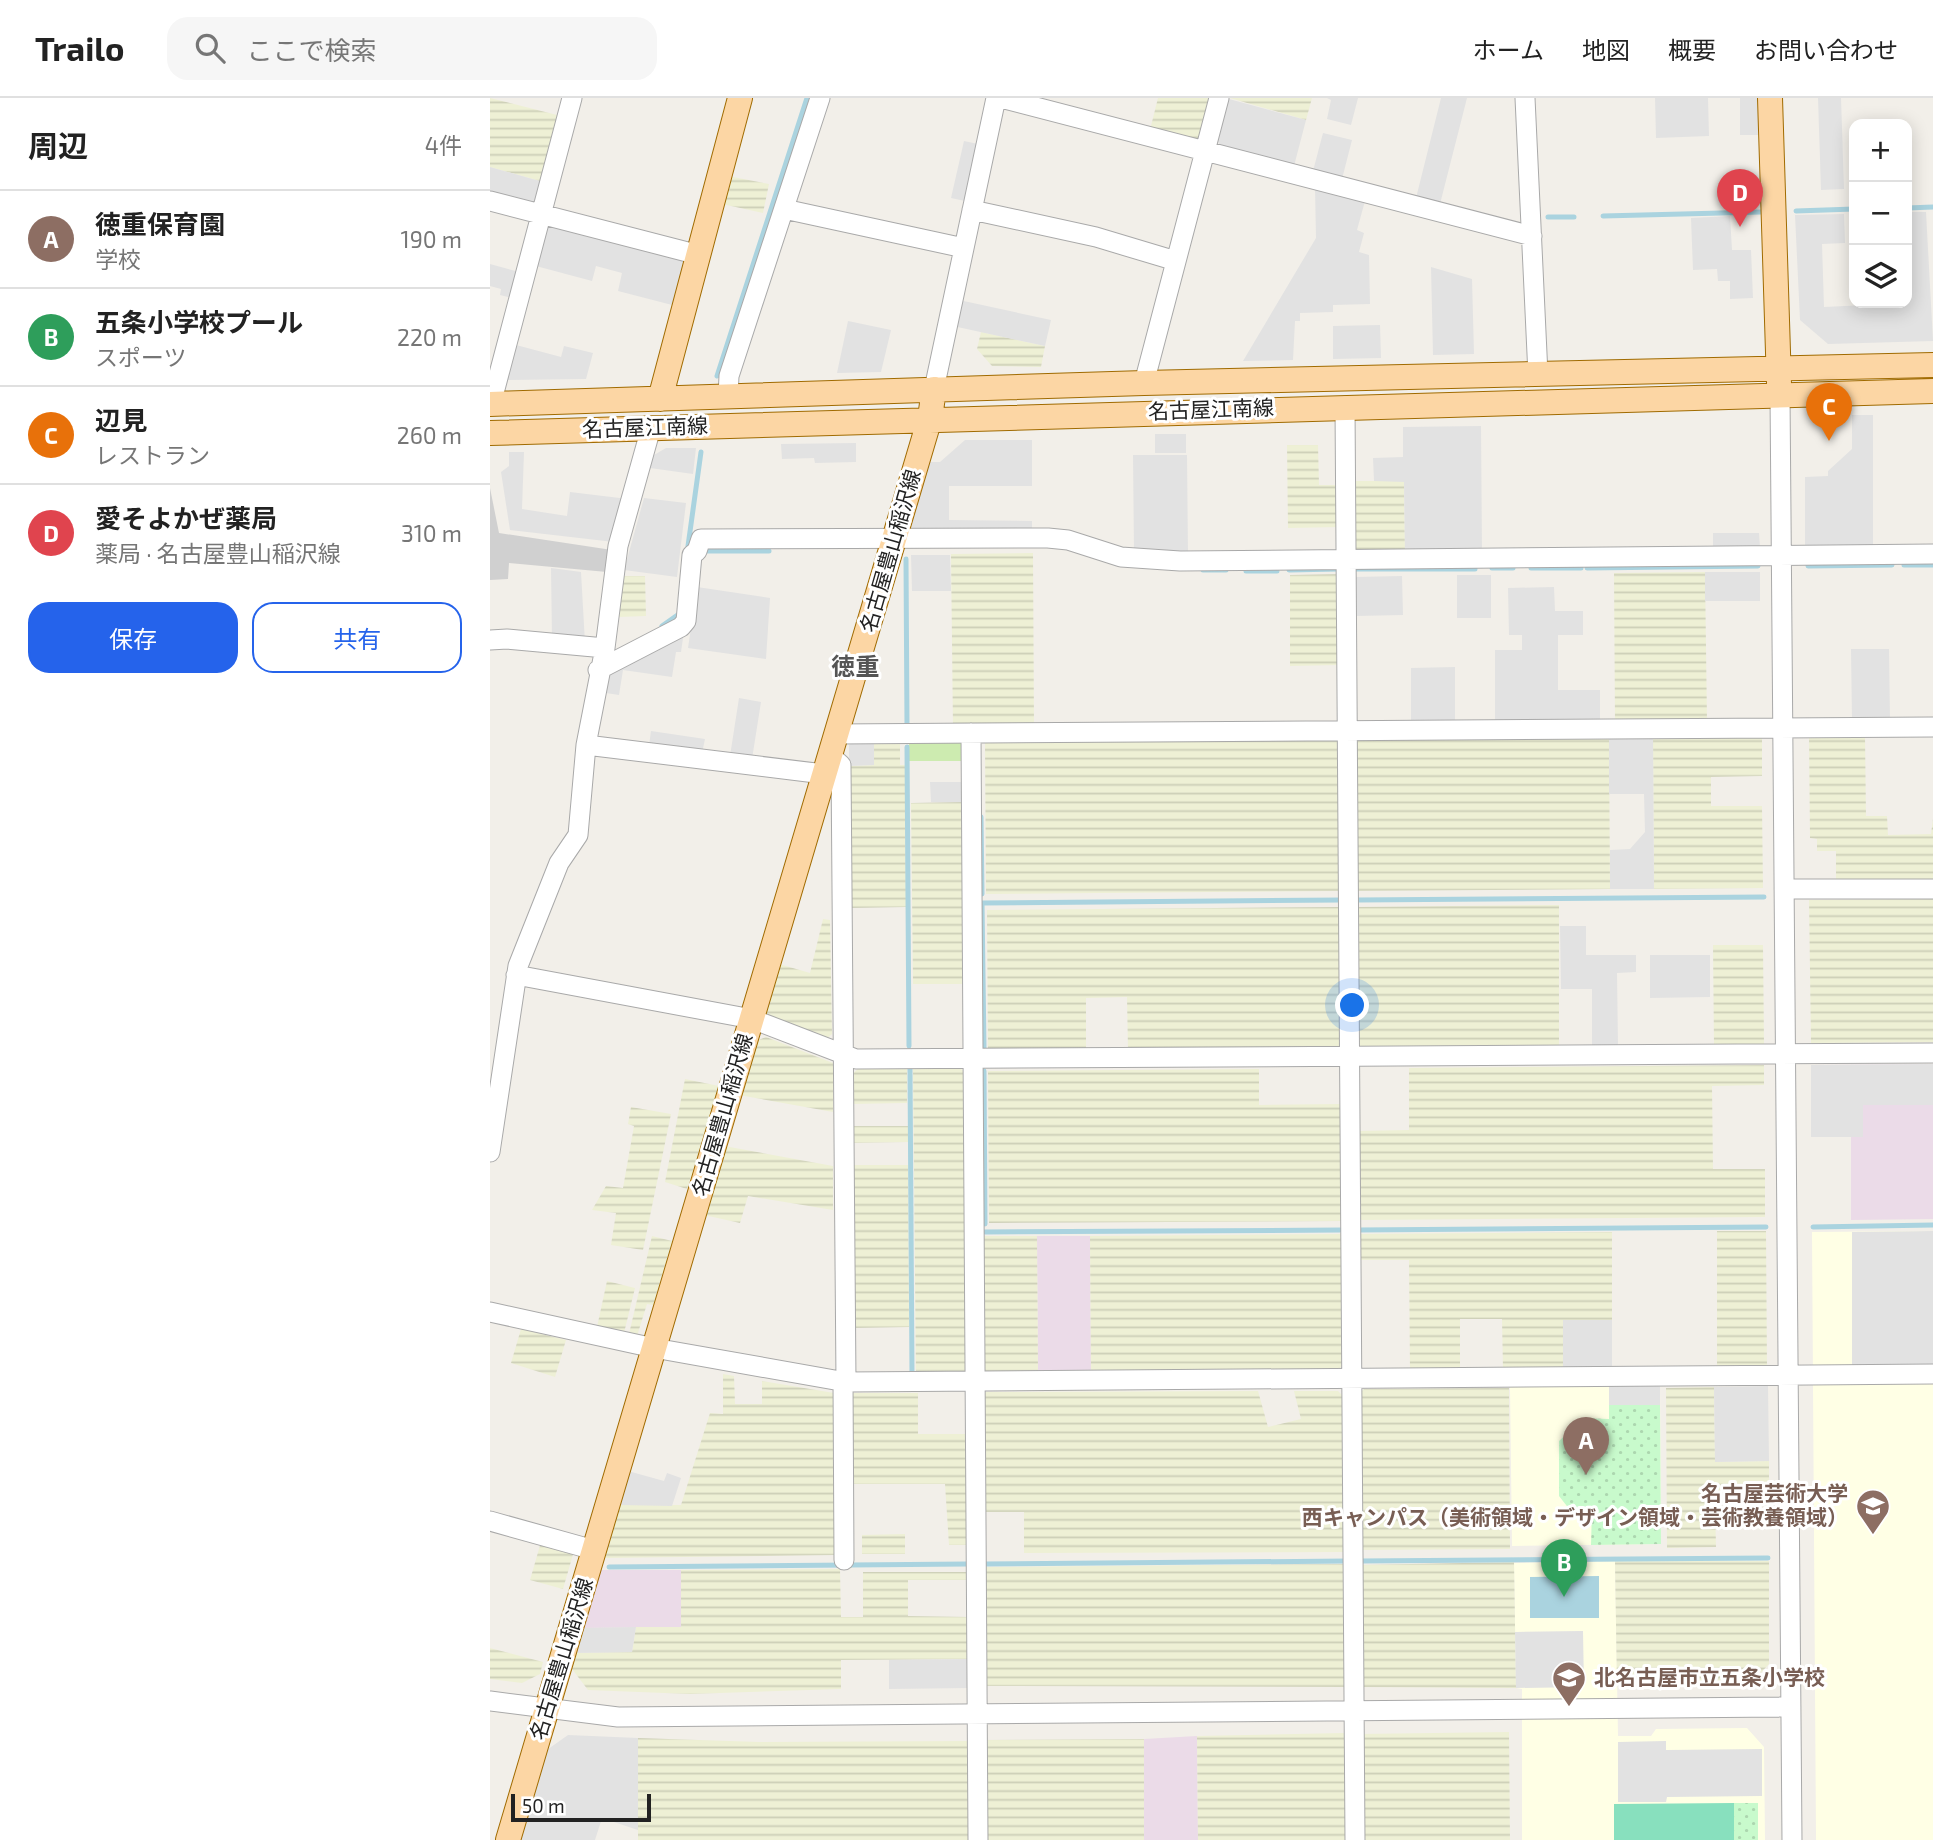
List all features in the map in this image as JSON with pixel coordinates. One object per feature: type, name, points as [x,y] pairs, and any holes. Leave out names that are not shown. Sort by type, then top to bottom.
[{"type":"main road","points":[[1770,98],[1780,395]]},
{"type":"main road","points":[[660,399],[699,255],[736,99]]},
{"type":"main road","name":"名古屋江南線","points":[[490,404],[1144,383],[1933,365]]},
{"type":"main road","name":"名古屋豊山稲沢線","points":[[508,1840],[930,418],[934,389]]},
{"type":"main road","name":"名古屋江南線","points":[[490,433],[930,418],[1933,391]]},
{"type":"street","points":[[490,404],[572,98]]},
{"type":"street","points":[[728,396],[729,376],[820,98]]},
{"type":"street","points":[[934,389],[996,98]]},
{"type":"street","points":[[1002,98],[1532,236]]},
{"type":"street","points":[[1144,383],[1219,98]]},
{"type":"street","points":[[1525,98],[1538,375]]},
{"type":"street","points":[[490,201],[699,255]]},
{"type":"street","points":[[783,209],[964,248]]},
{"type":"street","points":[[972,210],[1096,237],[1176,261]]},
{"type":"street","points":[[1780,395],[1792,1840]]},
{"type":"street","points":[[1345,406],[1355,1840]]},
{"type":"street","points":[[490,1152],[498,1032],[516,975],[559,863],[578,835],[586,746],[598,670],[605,648],[618,546],[651,428]]},
{"type":"street","points":[[598,670],[681,627],[686,621],[692,555],[697,551],[701,539],[1048,538],[1068,540],[1121,557],[1180,561],[1933,554]]},
{"type":"street","points":[[490,640],[507,639],[605,648]]},
{"type":"street","points":[[586,746],[830,754],[971,733],[1933,727]]},
{"type":"street","points":[[971,733],[978,1840]]},
{"type":"street","points":[[830,754],[841,765],[844,1560]]},
{"type":"street","points":[[1784,889],[1933,889]]},
{"type":"street","points":[[516,975],[751,1019],[844,1057],[974,1059],[1933,1053]]},
{"type":"street","points":[[490,1312],[654,1348],[845,1382],[1933,1374]]},
{"type":"street","points":[[490,1521],[594,1550]]},
{"type":"street","points":[[490,1701],[618,1717],[1790,1707]]},
{"type":"shaded area","points":[[490,98],[561,116],[543,182],[490,167]]},
{"type":"shaded area","points":[[1158,98],[1212,98],[1202,138],[1195,141],[1150,130]]},
{"type":"shaded area","points":[[1230,98],[1312,98],[1306,120]]},
{"type":"shaded area","points":[[1327,98],[1358,98],[1351,125],[1327,119],[1331,100]]},
{"type":"shaded area","points":[[1441,98],[1467,98],[1440,204],[1416,198]]},
{"type":"shaded area","points":[[1655,98],[1708,98],[1709,136],[1656,138]]},
{"type":"shaded area","points":[[1740,98],[1758,98],[1758,135],[1740,135]]},
{"type":"shaded area","points":[[1818,98],[1841,98],[1844,189],[1821,190]]},
{"type":"shaded area","points":[[1229,99],[1306,120],[1294,166],[1220,147],[1218,141]]},
{"type":"shaded area","points":[[1323,133],[1352,140],[1342,179],[1313,171]]},
{"type":"shaded area","points":[[964,141],[978,144],[965,201],[951,198]]},
{"type":"shaded area","points":[[490,167],[543,182],[538,203],[533,206],[490,194]]},
{"type":"shaded area","points":[[728,176],[769,184],[763,213],[722,204]]},
{"type":"shaded area","points":[[1315,188],[1365,201],[1357,230],[1364,233],[1359,252],[1369,255],[1370,304],[1333,305],[1333,312],[1300,313],[1300,321],[1295,321],[1293,360],[1243,361],[1316,238]]},
{"type":"shaded area","points":[[1912,212],[1926,212],[1933,341],[1828,344],[1800,320],[1795,215],[1844,214],[1845,243],[1822,244],[1824,307],[1912,308]]},
{"type":"shaded area","points":[[1730,216],[1732,250],[1751,250],[1753,298],[1730,299],[1730,281],[1718,281],[1717,269],[1693,270],[1691,218]]},
{"type":"shaded area","points":[[548,221],[684,258],[687,264],[676,306],[618,291],[622,273],[596,266],[592,281],[536,266]]},
{"type":"shaded area","points":[[490,264],[519,272],[512,298],[500,295],[501,289],[490,286]]},
{"type":"shaded area","points":[[1431,267],[1472,279],[1474,354],[1433,355]]},
{"type":"shaded area","points":[[959,300],[1051,320],[1045,346],[953,326]]},
{"type":"shaded area","points":[[848,321],[891,330],[881,372],[837,373]]},
{"type":"shaded area","points":[[1380,325],[1381,358],[1333,359],[1333,326]]},
{"type":"shaded area","points":[[981,332],[1045,346],[1041,367],[992,366],[977,349]]},
{"type":"shaded area","points":[[516,345],[561,357],[564,346],[593,353],[586,379],[506,380]]},
{"type":"shaded area","points":[[1852,415],[1873,415],[1873,548],[1805,547],[1805,477],[1828,476],[1828,471],[1852,449]]},
{"type":"shaded area","points":[[1481,426],[1482,553],[1405,553],[1404,482],[1374,481],[1373,458],[1403,457],[1403,427]]},
{"type":"shaded area","points":[[1155,434],[1186,434],[1186,453],[1155,453]]},
{"type":"shaded area","points":[[965,440],[1032,440],[1032,486],[949,486],[949,520],[1032,521],[1032,532],[913,532],[908,528],[927,462],[940,462]]},
{"type":"shaded area","points":[[856,443],[856,462],[815,463],[814,458],[782,459],[781,444]]},
{"type":"shaded area","points":[[1287,445],[1318,445],[1319,485],[1341,485],[1341,527],[1288,528]]},
{"type":"shaded area","points":[[666,448],[696,448],[693,474],[650,468],[654,455]]},
{"type":"shaded area","points":[[509,452],[524,452],[522,509],[567,516],[570,492],[628,499],[614,542],[510,530],[501,472],[509,466]]},
{"type":"shaded area","points":[[1133,455],[1187,455],[1188,555],[1134,552]]},
{"type":"shaded area","points":[[1352,481],[1404,481],[1405,553],[1358,554],[1353,548]]},
{"type":"shaded area","points":[[490,488],[499,533],[612,550],[607,572],[509,563],[508,579],[490,580]]},
{"type":"shaded area","points":[[644,498],[686,503],[677,577],[624,570]]},
{"type":"shaded area","points":[[1713,533],[1759,533],[1760,548],[1713,551]]},
{"type":"shaded area","points":[[1033,553],[1034,728],[953,729],[951,554]]},
{"type":"shaded area","points":[[911,555],[950,555],[951,591],[912,591]]},
{"type":"shaded area","points":[[551,568],[581,572],[585,643],[552,639]]},
{"type":"shaded area","points":[[1705,572],[1707,722],[1615,723],[1614,573]]},
{"type":"shaded area","points":[[1705,572],[1760,572],[1760,601],[1705,601]]},
{"type":"shaded area","points":[[1339,574],[1340,665],[1290,666],[1290,575]]},
{"type":"shaded area","points":[[1457,575],[1491,575],[1491,618],[1457,618]]},
{"type":"shaded area","points":[[624,576],[645,576],[646,616],[618,617]]},
{"type":"shaded area","points":[[1402,576],[1403,615],[1355,616],[1355,577]]},
{"type":"shaded area","points":[[697,587],[770,598],[766,659],[688,648]]},
{"type":"shaded area","points":[[1554,587],[1555,611],[1583,611],[1583,635],[1558,635],[1558,690],[1600,690],[1600,723],[1495,724],[1495,650],[1522,650],[1522,635],[1509,635],[1508,588]]},
{"type":"shaded area","points":[[684,631],[681,652],[676,652],[672,677],[623,670],[619,695],[606,693],[609,669]]},
{"type":"shaded area","points":[[1851,649],[1889,649],[1890,720],[1852,721]]},
{"type":"shaded area","points":[[1455,667],[1455,724],[1411,724],[1411,668]]},
{"type":"shaded area","points":[[739,698],[761,702],[752,759],[730,756]]},
{"type":"shaded area","points":[[651,731],[705,739],[702,753],[649,746]]},
{"type":"shaded area","points":[[1865,735],[1866,816],[1887,816],[1888,835],[1931,834],[1933,819],[1933,883],[1836,884],[1836,851],[1817,851],[1817,839],[1810,838],[1809,736]]},
{"type":"shaded area","points":[[1762,736],[1762,776],[1711,777],[1711,806],[1762,806],[1763,888],[1654,889],[1653,737]]},
{"type":"shaded area","points":[[1609,737],[1610,889],[1355,891],[1354,739]]},
{"type":"shaded area","points":[[1609,737],[1653,737],[1654,889],[1610,889],[1610,850],[1630,849],[1645,832],[1644,794],[1609,794]]},
{"type":"shaded area","points":[[1339,739],[1340,891],[986,894],[985,741]]},
{"type":"shaded area","points":[[900,740],[900,765],[905,765],[906,907],[850,908],[849,766],[874,765],[874,741]]},
{"type":"shaded area","points":[[854,741],[874,741],[874,765],[849,766],[849,745]]},
{"type":"shaded area","points":[[930,782],[965,782],[965,802],[931,802]]},
{"type":"shaded area","points":[[965,802],[966,984],[913,984],[911,803]]},
{"type":"shaded area","points":[[1933,899],[1933,1042],[1811,1043],[1809,900]]},
{"type":"shaded area","points":[[1559,905],[1559,1047],[1362,1048],[1356,1043],[1355,907]]},
{"type":"shaded area","points":[[1340,907],[1341,1048],[1128,1050],[1127,997],[1086,998],[1086,1050],[988,1051],[987,910]]},
{"type":"shaded area","points":[[823,919],[830,920],[832,1034],[824,1041],[768,1019],[764,1011],[779,964],[810,973]]},
{"type":"shaded area","points":[[1560,926],[1586,926],[1586,955],[1636,955],[1636,972],[1617,973],[1618,1046],[1592,1046],[1592,989],[1561,989]]},
{"type":"shaded area","points":[[1713,945],[1763,945],[1764,1044],[1714,1045]]},
{"type":"shaded area","points":[[1650,955],[1710,955],[1710,997],[1650,998]]},
{"type":"shaded area","points":[[766,1037],[833,1063],[833,1112],[739,1095],[756,1041]]},
{"type":"shaded area","points":[[1933,1064],[1933,1219],[1851,1220],[1851,1137],[1811,1137],[1811,1065]]},
{"type":"shaded area","points":[[1933,1064],[1933,1105],[1863,1105],[1863,1137],[1811,1137],[1811,1065]]},
{"type":"shaded area","points":[[1764,1065],[1764,1085],[1712,1086],[1713,1169],[1765,1169],[1765,1217],[1357,1220],[1356,1131],[1409,1130],[1409,1068]]},
{"type":"shaded area","points":[[907,1068],[907,1103],[850,1104],[850,1076],[858,1069]]},
{"type":"shaded area","points":[[913,1068],[960,1068],[966,1074],[968,1368],[962,1374],[916,1375]]},
{"type":"shaded area","points":[[1259,1069],[1259,1105],[1341,1104],[1342,1221],[989,1223],[988,1071]]},
{"type":"shaded area","points":[[685,1079],[719,1086],[687,1189],[665,1182]]},
{"type":"shaded area","points":[[631,1107],[671,1114],[643,1250],[611,1245],[616,1213],[592,1210],[606,1186],[623,1188],[634,1126],[628,1124]]},
{"type":"shaded area","points":[[850,1126],[908,1126],[908,1142],[850,1143]]},
{"type":"shaded area","points":[[724,1146],[833,1166],[833,1210],[748,1196],[740,1223],[704,1215]]},
{"type":"shaded area","points":[[850,1165],[908,1165],[909,1327],[851,1328]]},
{"type":"shaded area","points":[[1717,1231],[1766,1231],[1767,1370],[1717,1370]]},
{"type":"shaded area","name":"名古屋芸術大学 西キャンパス（美術領域・デザイン領域・芸術教養領域）","points":[[1933,1231],[1933,1840],[1816,1840],[1812,1232]]},
{"type":"shaded area","points":[[1933,1231],[1933,1366],[1852,1367],[1852,1232]]},
{"type":"shaded area","points":[[1612,1232],[1612,1320],[1563,1320],[1563,1370],[1503,1370],[1502,1319],[1460,1319],[1460,1371],[1410,1371],[1409,1260],[1357,1260],[1357,1234]]},
{"type":"shaded area","points":[[1342,1234],[1343,1365],[1336,1371],[1091,1372],[1090,1236]]},
{"type":"shaded area","points":[[652,1236],[672,1241],[653,1305],[647,1304],[637,1336],[629,1334]]},
{"type":"shaded area","points":[[979,1236],[1037,1236],[1038,1374],[985,1374]]},
{"type":"shaded area","points":[[1037,1236],[1090,1236],[1091,1372],[1038,1374]]},
{"type":"shaded area","points":[[607,1281],[635,1288],[624,1333],[597,1327]]},
{"type":"shaded area","points":[[1563,1320],[1612,1320],[1612,1370],[1563,1370]]},
{"type":"shaded area","points":[[521,1329],[566,1340],[555,1377],[511,1363]]},
{"type":"shaded area","points":[[723,1374],[734,1376],[735,1404],[762,1404],[762,1381],[834,1393],[836,1555],[604,1558],[619,1505],[681,1505],[710,1413],[723,1414]]},
{"type":"shaded area","points":[[1609,1385],[1660,1385],[1660,1405],[1609,1405]]},
{"type":"shaded area","points":[[1660,1385],[1661,1544],[1512,1546],[1510,1387]]},
{"type":"shaded area","points":[[1768,1386],[1769,1461],[1715,1462],[1714,1387]]},
{"type":"shaded area","points":[[1714,1387],[1715,1462],[1769,1461],[1769,1502],[1715,1503],[1716,1547],[1667,1548],[1666,1388]]},
{"type":"shaded area","points":[[1509,1388],[1510,1549],[1359,1550],[1358,1395],[1364,1389]]},
{"type":"shaded area","points":[[1258,1391],[1268,1427],[1301,1419],[1294,1391],[1338,1391],[1343,1396],[1343,1552],[1024,1553],[1024,1512],[981,1512],[981,1397],[986,1392]]},
{"type":"shaded area","points":[[848,1393],[918,1393],[918,1434],[969,1434],[970,1545],[949,1545],[945,1484],[848,1484]]},
{"type":"shaded area","points":[[628,1471],[664,1481],[667,1473],[681,1478],[672,1506],[619,1505]]},
{"type":"shaded area","points":[[905,1534],[905,1554],[862,1554],[862,1535]]},
{"type":"shaded area","points":[[541,1542],[574,1551],[563,1589],[530,1580]]},
{"type":"shaded area","name":"北名古屋市立五条小学校","points":[[1615,1561],[1618,1736],[1651,1736],[1656,1729],[1747,1728],[1764,1747],[1765,1840],[1522,1840],[1522,1689],[1516,1688],[1514,1563]]},
{"type":"shaded area","points":[[1615,1561],[1769,1561],[1769,1664],[1750,1684],[1617,1686]]},
{"type":"shaded area","points":[[1514,1562],[1516,1688],[1361,1687],[1359,1565]]},
{"type":"shaded area","points":[[1344,1564],[1345,1687],[984,1686],[983,1567]]},
{"type":"shaded area","points":[[840,1569],[841,1617],[863,1617],[863,1572],[968,1572],[968,1580],[908,1580],[908,1616],[969,1617],[969,1659],[841,1660],[841,1689],[690,1694],[588,1690],[569,1665],[573,1653],[632,1652],[636,1627],[681,1627],[681,1570]]},
{"type":"shaded area","points":[[599,1570],[681,1570],[681,1627],[580,1628]]},
{"type":"shaded area","points":[[636,1627],[632,1652],[573,1653],[580,1628]]},
{"type":"shaded area","points":[[1583,1631],[1584,1687],[1516,1688],[1515,1632]]},
{"type":"shaded area","points":[[490,1648],[543,1662],[540,1674],[522,1683],[490,1679]]},
{"type":"shaded area","points":[[969,1659],[969,1688],[889,1689],[889,1660]]},
{"type":"shaded area","points":[[1509,1732],[1510,1840],[1361,1840],[1359,1734]]},
{"type":"shaded area","points":[[1345,1733],[1347,1840],[1198,1840],[1197,1736]]},
{"type":"shaded area","points":[[568,1735],[638,1738],[638,1830],[602,1818],[595,1840],[519,1840],[544,1752]]},
{"type":"shaded area","points":[[1197,1736],[1198,1840],[1144,1840],[1144,1739]]},
{"type":"shaded area","points":[[638,1738],[759,1742],[970,1741],[972,1840],[638,1840]]},
{"type":"shaded area","points":[[1144,1739],[1144,1840],[983,1840],[984,1740]]},
{"type":"shaded area","points":[[1666,1741],[1666,1750],[1762,1749],[1762,1796],[1667,1797],[1666,1802],[1618,1802],[1618,1742]]},
{"type":"green space","points":[[909,743],[961,743],[965,747],[965,761],[909,761]]},
{"type":"green space","points":[[1609,1405],[1660,1405],[1661,1544],[1591,1545],[1592,1510],[1570,1510],[1559,1496],[1559,1441],[1584,1418],[1609,1419]]},
{"type":"green space","points":[[1734,1803],[1758,1803],[1758,1840],[1734,1840]]},
{"type":"green space","points":[[1734,1803],[1734,1840],[1614,1840],[1614,1804]]},
{"type":"water","points":[[1599,1576],[1599,1618],[1530,1618],[1530,1577]]},
{"type":"waterway","points":[[717,376],[807,98]]},
{"type":"waterway","points":[[1912,208],[1933,207]]},
{"type":"waterway","points":[[1796,211],[1849,209]]},
{"type":"waterway","points":[[1603,216],[1761,212]]},
{"type":"waterway","points":[[1548,217],[1574,217]]},
{"type":"waterway","points":[[688,546],[701,452]]},
{"type":"waterway","points":[[702,551],[769,551]]},
{"type":"waterway","points":[[906,559],[907,726]]},
{"type":"waterway","points":[[1808,566],[1892,565]]},
{"type":"waterway","points":[[1904,565],[1933,565]]},
{"type":"waterway","points":[[1587,568],[1758,566]]},
{"type":"waterway","points":[[1492,568],[1513,568]]},
{"type":"waterway","points":[[1531,568],[1581,568]]},
{"type":"waterway","points":[[1289,570],[1338,569]]},
{"type":"waterway","points":[[1356,569],[1475,569]]},
{"type":"waterway","points":[[1203,570],[1226,570]]},
{"type":"waterway","points":[[1246,571],[1277,571]]},
{"type":"waterway","points":[[662,626],[679,614]]},
{"type":"waterway","points":[[907,747],[909,1046]]},
{"type":"waterway","points":[[981,817],[982,894]]},
{"type":"waterway","points":[[1358,900],[1764,897]]},
{"type":"waterway","points":[[984,1048],[982,903],[1341,900]]},
{"type":"waterway","points":[[910,1069],[912,1375]]},
{"type":"waterway","points":[[984,1071],[985,1224]]},
{"type":"waterway","points":[[1813,1227],[1933,1225]]},
{"type":"waterway","points":[[1358,1230],[1766,1227]]},
{"type":"waterway","points":[[985,1232],[1340,1230]]},
{"type":"waterway","points":[[1361,1561],[1768,1558]]},
{"type":"waterway","points":[[984,1564],[1347,1561]]},
{"type":"waterway","points":[[609,1567],[967,1564]]},
{"type":"place","name":"愛そよかぜ薬局","points":[[1740,227]]},
{"type":"place","name":"辺見","points":[[1829,441]]},
{"type":"place","name":"徳重保育園","points":[[1586,1475]]},
{"type":"place","name":"名古屋芸術大学 西キャンパス（美術領域・デザイン領域・芸術教養領域）","points":[[1873,1536]]},
{"type":"place","name":"五条小学校プール","points":[[1564,1597]]},
{"type":"place","name":"北名古屋市立五条小学校","points":[[1569,1708]]},
{"type":"district","name":"徳重","points":[[855,667]]}]
